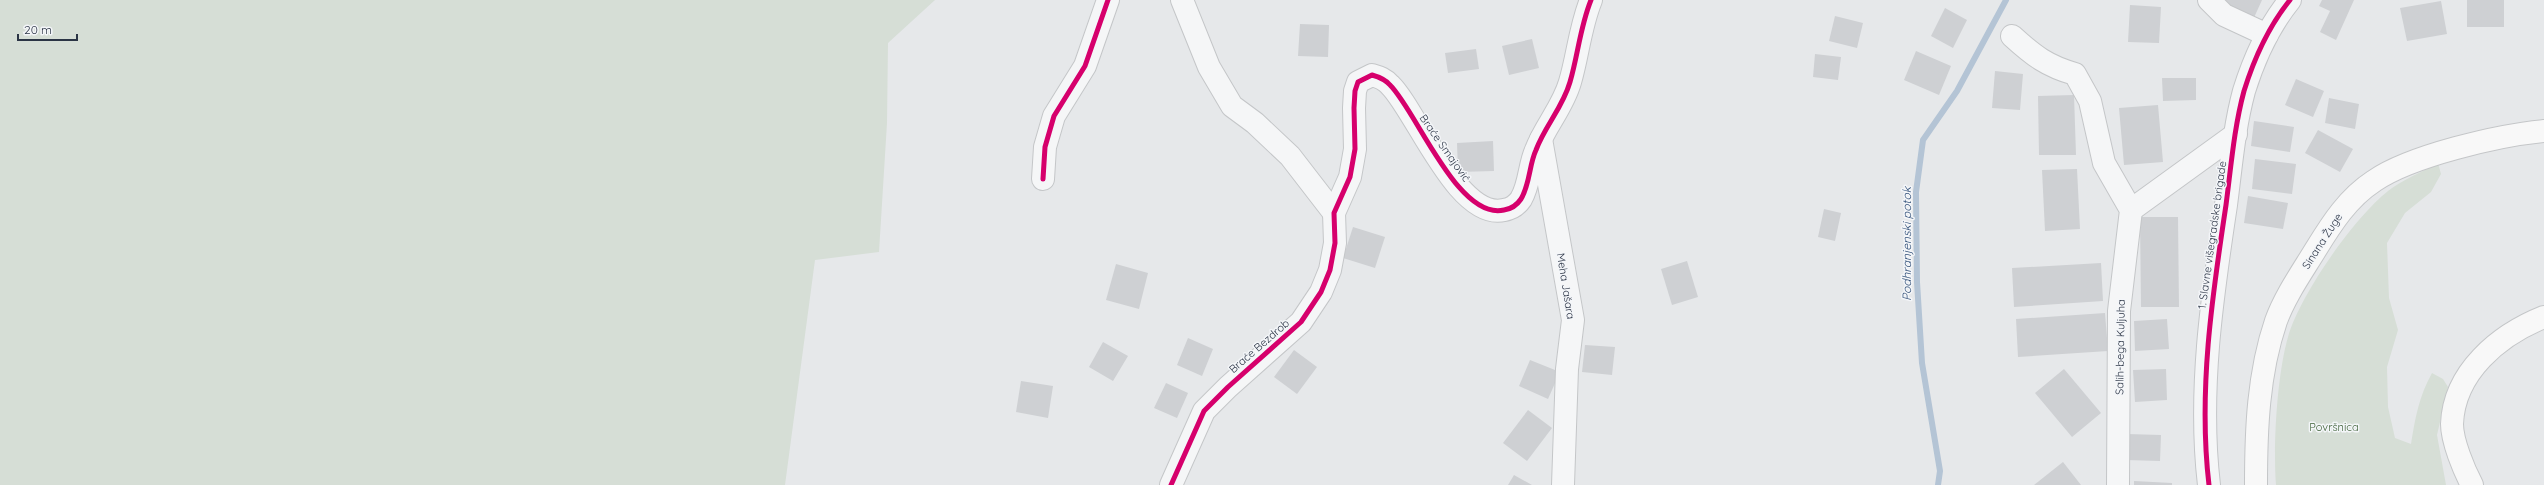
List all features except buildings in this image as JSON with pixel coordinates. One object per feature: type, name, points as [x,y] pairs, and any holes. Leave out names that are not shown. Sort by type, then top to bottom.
[{"type":"main road","name":"Sinana Žuge","points":[[2256,485],[2256,431],[2264,365],[2277,320],[2295,282],[2329,227],[2347,203],[2374,180],[2417,160],[2544,131]]},
{"type":"main road","points":[[2472,485],[2463,468],[2452,425],[2460,390],[2479,360],[2496,343],[2544,317]]},
{"type":"street","points":[[1044,179],[1045,147],[1054,116],[1085,66],[1108,0]]},
{"type":"street","points":[[1182,0],[1209,67],[1232,106],[1255,123],[1290,156],[1334,213]]},
{"type":"street","name":"Braće Smajović","points":[[1334,213],[1350,177],[1356,149],[1355,91],[1358,82],[1364,78],[1372,76],[1382,78],[1391,85],[1450,177],[1465,193],[1482,206],[1494,211],[1513,207],[1520,200],[1541,137],[1565,96],[1577,45],[1590,0]]},
{"type":"street","points":[[2208,0],[2224,15],[2267,35]]},
{"type":"street","name":"1. Slavne višegradske brigade","points":[[2209,485],[2207,463],[2207,344],[2236,134],[2244,91],[2275,19],[2290,0]]},
{"type":"street","points":[[2012,36],[2035,57],[2052,68],[2075,74],[2090,101],[2104,163],[2131,210],[2236,134]]},
{"type":"street","name":"Meha Jašara","points":[[1541,137],[1573,320],[1568,369],[1563,485]]},
{"type":"street","name":"Salih-bega Kuljuha","points":[[2118,485],[2119,311],[2131,210]]},
{"type":"street","name":"Braće Bezdrob","points":[[1172,485],[1204,411],[1228,387],[1301,322],[1321,292],[1330,270],[1335,243],[1334,213]]},
{"type":"green space","points":[[0,0],[935,0],[888,43],[887,123],[879,252],[815,260],[785,485],[0,485]]},
{"type":"green space","name":"Površnica","points":[[2438,163],[2441,174],[2431,192],[2405,213],[2387,243],[2389,298],[2398,330],[2387,367],[2388,407],[2395,438],[2411,444],[2421,399],[2432,373],[2443,379],[2448,387],[2437,435],[2446,485],[2276,485],[2275,451],[2281,371],[2288,337],[2294,320],[2304,300],[2329,259],[2344,238],[2374,204],[2394,187]]},
{"type":"waterway","name":"Podhranjenski potok","points":[[1938,485],[1940,471],[1922,363],[1917,282],[1916,192],[1923,140],[1957,91],[2006,0]]},
{"type":"cycle path","points":[[1043,179],[1045,147],[1054,116],[1085,66],[1108,0]]},
{"type":"cycle path","points":[[1171,485],[1204,411],[1228,387],[1301,322],[1321,292],[1330,270],[1335,243],[1334,213],[1350,177],[1355,149],[1354,108],[1355,91],[1358,82],[1372,75],[1386,81],[1400,98],[1440,161],[1455,182],[1470,199],[1487,209],[1509,209],[1518,203],[1524,193],[1536,150],[1567,91],[1573,72],[1584,20],[1591,0]]},
{"type":"cycle path","points":[[2209,485],[2205,415],[2208,345],[2235,133],[2244,91],[2252,67],[2275,21],[2290,0]]}]
